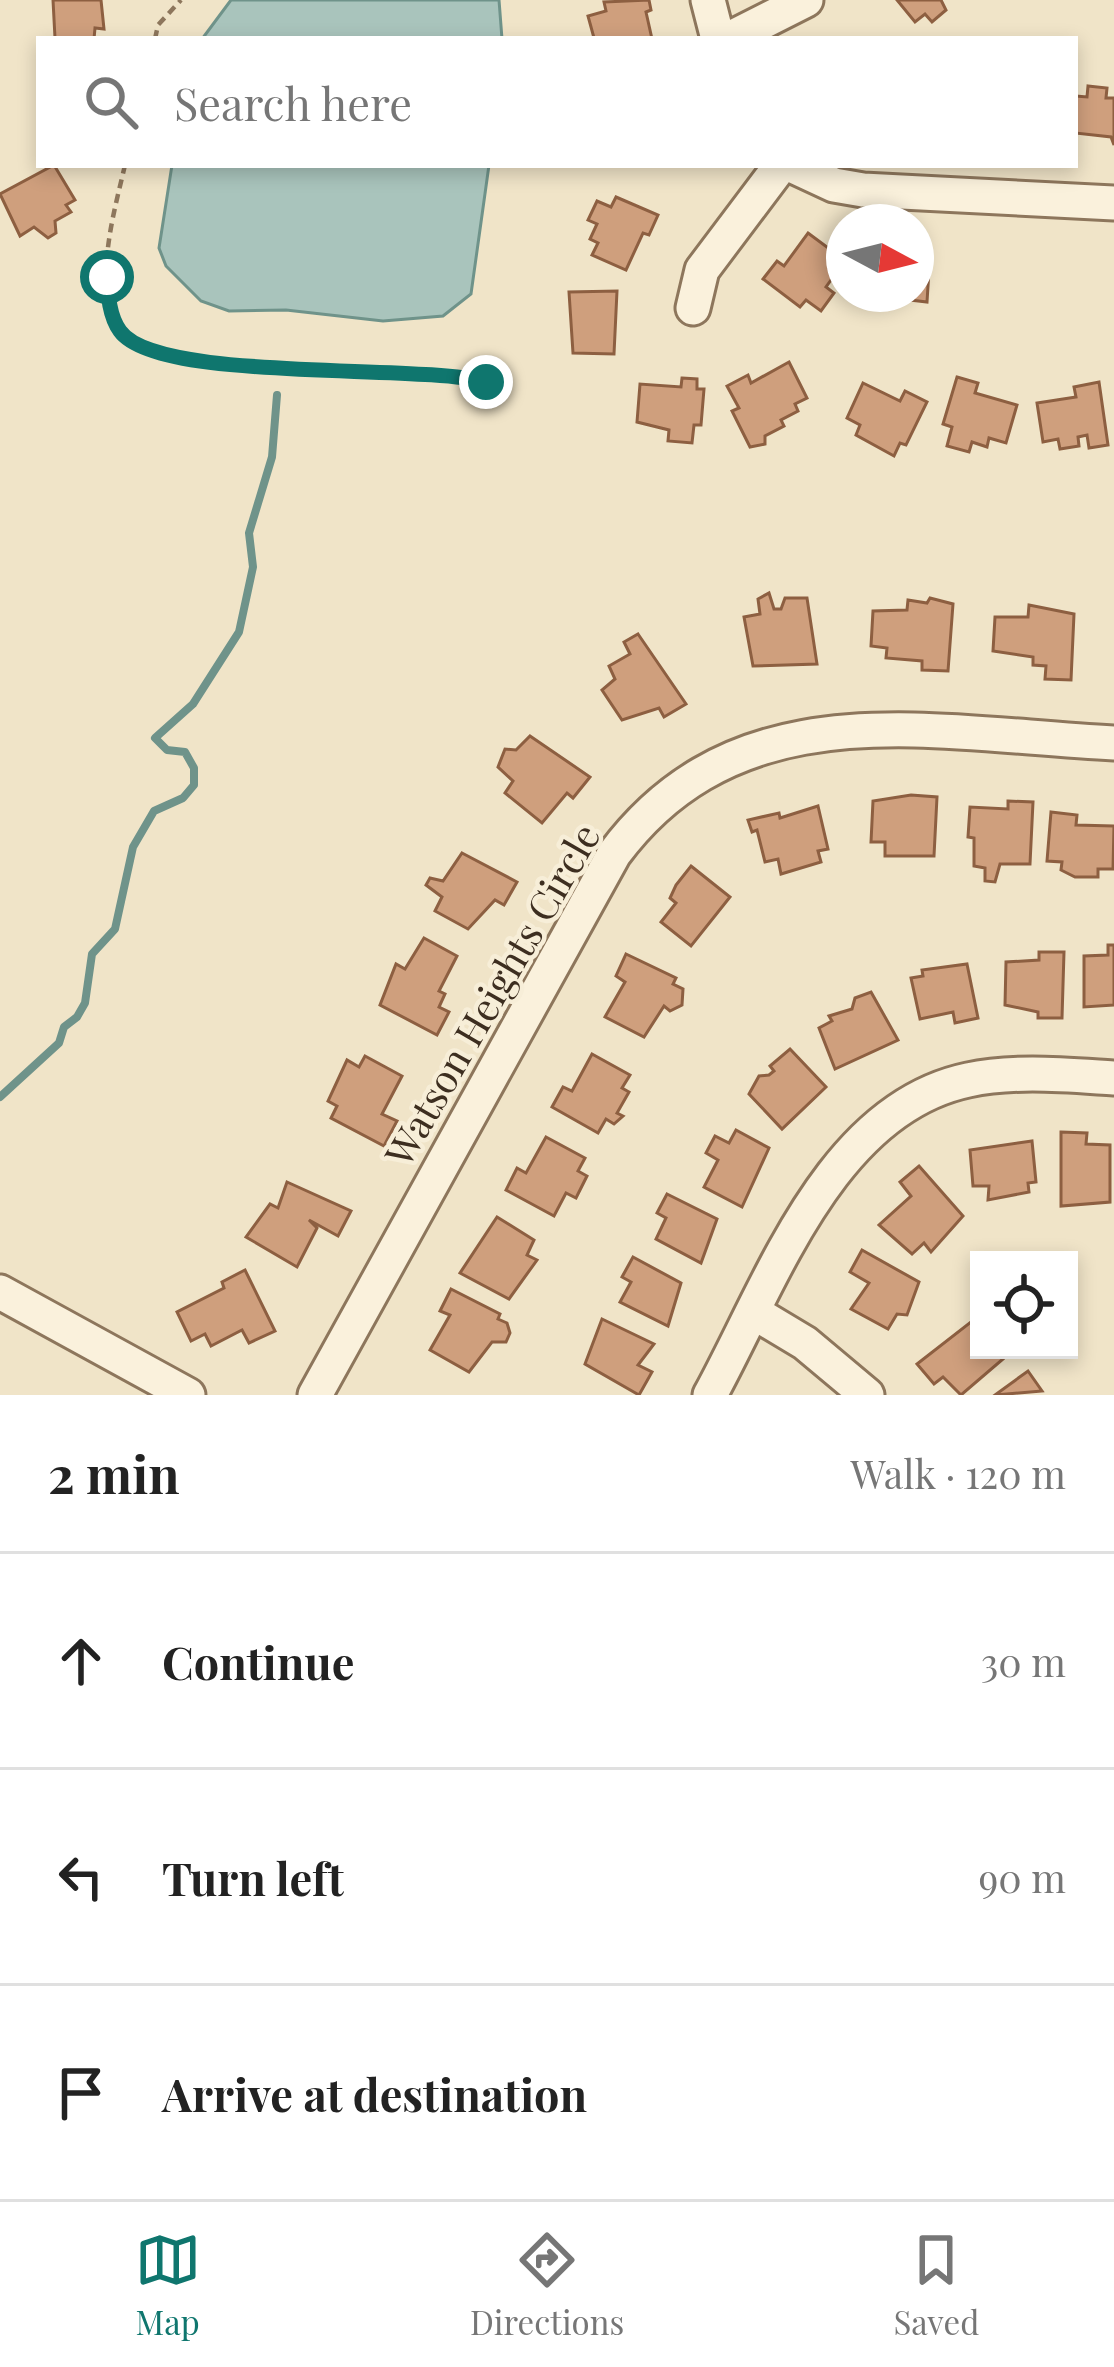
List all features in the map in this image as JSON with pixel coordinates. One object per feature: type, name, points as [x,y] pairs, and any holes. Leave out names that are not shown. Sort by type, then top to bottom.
[{"type":"street","points":[[708,0],[717,36]]},
{"type":"street","points":[[735,36],[806,0]]},
{"type":"street","points":[[693,308],[702,270],[779,168]]},
{"type":"street","points":[[797,168],[834,185],[862,190],[1114,203]]},
{"type":"street","name":"Watson Heights Circle","points":[[315,1395],[604,872],[642,818],[680,784],[748,750],[829,730],[1114,743]]},
{"type":"street","points":[[710,1395],[830,1173],[876,1123],[963,1081],[999,1075],[1114,1078]]},
{"type":"street","points":[[0,1292],[188,1395]]},
{"type":"street","points":[[755,1313],[818,1352],[867,1395]]},
{"type":"path","points":[[156,36],[158,26],[181,0]]},
{"type":"path","points":[[124,168],[112,234],[109,302],[120,332],[135,343],[155,352],[225,364],[486,382]]},
{"type":"water","points":[[231,0],[499,0],[502,36],[204,36]]},
{"type":"water","points":[[172,168],[489,168],[471,294],[443,316],[383,321],[286,310],[229,311],[201,301],[166,266],[159,248]]},
{"type":"building","points":[[53,0],[101,0],[104,29],[95,28],[94,36],[55,36]]},
{"type":"building","points":[[649,0],[651,10],[646,12],[651,36],[593,36],[588,16],[606,11],[604,2]]},
{"type":"building","points":[[897,0],[941,0],[946,10],[932,22],[925,14],[915,22]]},
{"type":"building","points":[[1088,86],[1107,88],[1106,98],[1114,98],[1114,145],[1111,137],[1078,133],[1078,96],[1087,97]]},
{"type":"building","points":[[56,168],[75,200],[66,205],[71,212],[55,221],[56,233],[48,238],[34,227],[20,236],[0,194]]},
{"type":"building","points":[[616,197],[658,215],[649,235],[643,233],[626,270],[592,255],[598,243],[590,239],[597,224],[588,220],[597,201],[611,207]]},
{"type":"building","points":[[808,233],[826,246],[826,304],[821,311],[806,300],[800,307],[763,279],[777,261],[784,266]]},
{"type":"building","points":[[617,291],[614,354],[573,353],[569,292]]},
{"type":"building","points":[[789,362],[807,398],[795,404],[798,411],[781,420],[784,426],[765,436],[765,444],[750,447],[732,411],[739,408],[727,386],[748,375],[751,383]]},
{"type":"building","points":[[957,377],[978,383],[975,393],[1017,405],[1006,443],[989,438],[987,447],[972,442],[969,452],[947,446],[952,427],[943,424]]},
{"type":"building","points":[[682,378],[697,379],[697,389],[704,389],[701,425],[694,425],[692,443],[668,441],[669,430],[637,422],[640,384],[681,387]]},
{"type":"building","points":[[1099,382],[1108,445],[1089,448],[1087,435],[1078,437],[1079,446],[1060,449],[1058,439],[1043,442],[1037,403],[1076,397],[1074,387]]},
{"type":"building","points":[[863,383],[900,401],[905,391],[927,402],[906,445],[900,443],[894,456],[856,435],[860,425],[847,418]]},
{"type":"building","points":[[769,593],[774,609],[781,609],[785,598],[807,598],[817,664],[753,666],[744,617],[760,614],[758,599]]},
{"type":"building","points":[[930,598],[953,604],[948,671],[922,670],[922,661],[886,658],[887,648],[871,646],[873,611],[907,610],[908,600],[927,603]]},
{"type":"building","points":[[1029,605],[1074,614],[1071,680],[1045,679],[1046,666],[1033,665],[1033,657],[993,651],[995,617],[1028,617]]},
{"type":"building","points":[[638,634],[686,704],[664,717],[659,708],[622,720],[602,690],[615,679],[609,666],[630,654],[624,642]]},
{"type":"building","points":[[530,736],[590,777],[573,798],[567,793],[542,823],[505,793],[513,781],[498,767],[505,749],[516,750]]},
{"type":"building","points":[[911,795],[937,797],[934,856],[885,856],[885,842],[871,842],[873,801]]},
{"type":"building","points":[[1008,801],[1033,802],[1030,864],[1000,864],[995,882],[985,881],[985,868],[974,866],[974,838],[968,837],[970,807],[1008,809]]},
{"type":"building","points":[[818,806],[828,849],[818,851],[821,862],[781,874],[778,859],[765,862],[757,830],[752,832],[748,820],[779,813],[780,818]]},
{"type":"building","points":[[1051,812],[1077,815],[1076,825],[1114,826],[1113,869],[1098,869],[1098,877],[1075,877],[1061,870],[1062,862],[1047,861]]},
{"type":"building","points":[[462,853],[517,882],[504,905],[495,900],[468,929],[435,911],[442,897],[426,885],[430,878],[443,881]]},
{"type":"building","points":[[691,866],[730,897],[691,946],[661,922],[676,903],[670,898],[676,885]]},
{"type":"building","points":[[424,938],[457,956],[439,991],[445,994],[439,1007],[449,1012],[437,1035],[380,1005],[396,964],[405,969]]},
{"type":"building","points":[[1108,945],[1114,945],[1114,1005],[1084,1007],[1084,956],[1108,955]]},
{"type":"building","points":[[1039,952],[1064,952],[1062,1018],[1038,1018],[1038,1012],[1005,1005],[1006,962],[1039,960]]},
{"type":"building","points":[[626,954],[676,978],[673,984],[683,989],[682,1005],[670,1011],[664,1006],[644,1037],[605,1017],[625,982],[616,976]]},
{"type":"building","points":[[967,964],[978,1018],[955,1023],[953,1012],[920,1019],[911,978],[923,976],[922,970]]},
{"type":"building","points":[[871,992],[898,1040],[835,1069],[819,1028],[832,1021],[829,1016],[852,1009],[855,998]]},
{"type":"building","points":[[790,1049],[826,1087],[782,1129],[749,1094],[759,1076],[774,1071],[770,1066]]},
{"type":"building","points":[[592,1054],[630,1075],[622,1088],[629,1092],[617,1113],[623,1116],[614,1124],[606,1119],[598,1133],[552,1107],[563,1087],[572,1091]]},
{"type":"building","points":[[365,1056],[402,1076],[382,1114],[397,1121],[384,1146],[331,1118],[337,1106],[328,1101],[347,1060],[359,1067]]},
{"type":"building","points":[[736,1130],[769,1148],[742,1207],[704,1187],[718,1160],[706,1153],[715,1136],[729,1143]]},
{"type":"building","points":[[1061,1132],[1087,1133],[1086,1144],[1110,1145],[1110,1202],[1061,1206]]},
{"type":"building","points":[[546,1137],[585,1158],[578,1171],[587,1176],[576,1198],[566,1193],[554,1216],[506,1190],[517,1168],[526,1173]]},
{"type":"building","points":[[1032,1141],[1036,1182],[1028,1183],[1029,1192],[988,1200],[989,1186],[973,1186],[970,1150]]},
{"type":"building","points":[[919,1166],[963,1216],[931,1252],[924,1243],[912,1254],[879,1225],[911,1196],[900,1182]]},
{"type":"building","points":[[287,1182],[351,1211],[338,1236],[309,1220],[317,1228],[297,1267],[246,1237],[270,1204],[278,1208]]},
{"type":"building","points":[[667,1194],[717,1219],[701,1263],[656,1239],[666,1218],[657,1213]]},
{"type":"building","points":[[497,1217],[534,1240],[527,1255],[537,1260],[509,1299],[460,1273]]},
{"type":"building","points":[[862,1250],[919,1282],[907,1315],[897,1314],[888,1329],[851,1309],[869,1283],[850,1272]]},
{"type":"building","points":[[633,1257],[681,1283],[668,1326],[620,1302],[631,1282],[622,1277]]},
{"type":"building","points":[[245,1270],[275,1331],[249,1343],[242,1330],[211,1346],[205,1334],[191,1341],[177,1312],[224,1288],[222,1282]]},
{"type":"building","points":[[451,1289],[500,1314],[498,1319],[507,1323],[510,1333],[506,1342],[492,1342],[469,1372],[430,1350],[450,1315],[440,1311]]},
{"type":"building","points":[[602,1319],[654,1344],[638,1365],[652,1372],[639,1395],[585,1364]]},
{"type":"building","points":[[970,1323],[970,1359],[1003,1359],[961,1395],[943,1377],[934,1384],[917,1364]]},
{"type":"building","points":[[1028,1371],[1042,1391],[995,1395]]},
{"type":"waterway","points":[[0,1097],[59,1043],[64,1027],[77,1017],[85,1003],[92,954],[115,929],[133,847],[154,811],[183,798],[194,785],[194,768],[185,752],[167,750],[155,738],[193,704],[239,632],[253,567],[249,533],[272,457],[277,395]]},
{"type":"route","points":[[107,277],[109,302],[120,332],[155,352],[225,364],[486,382]]}]
